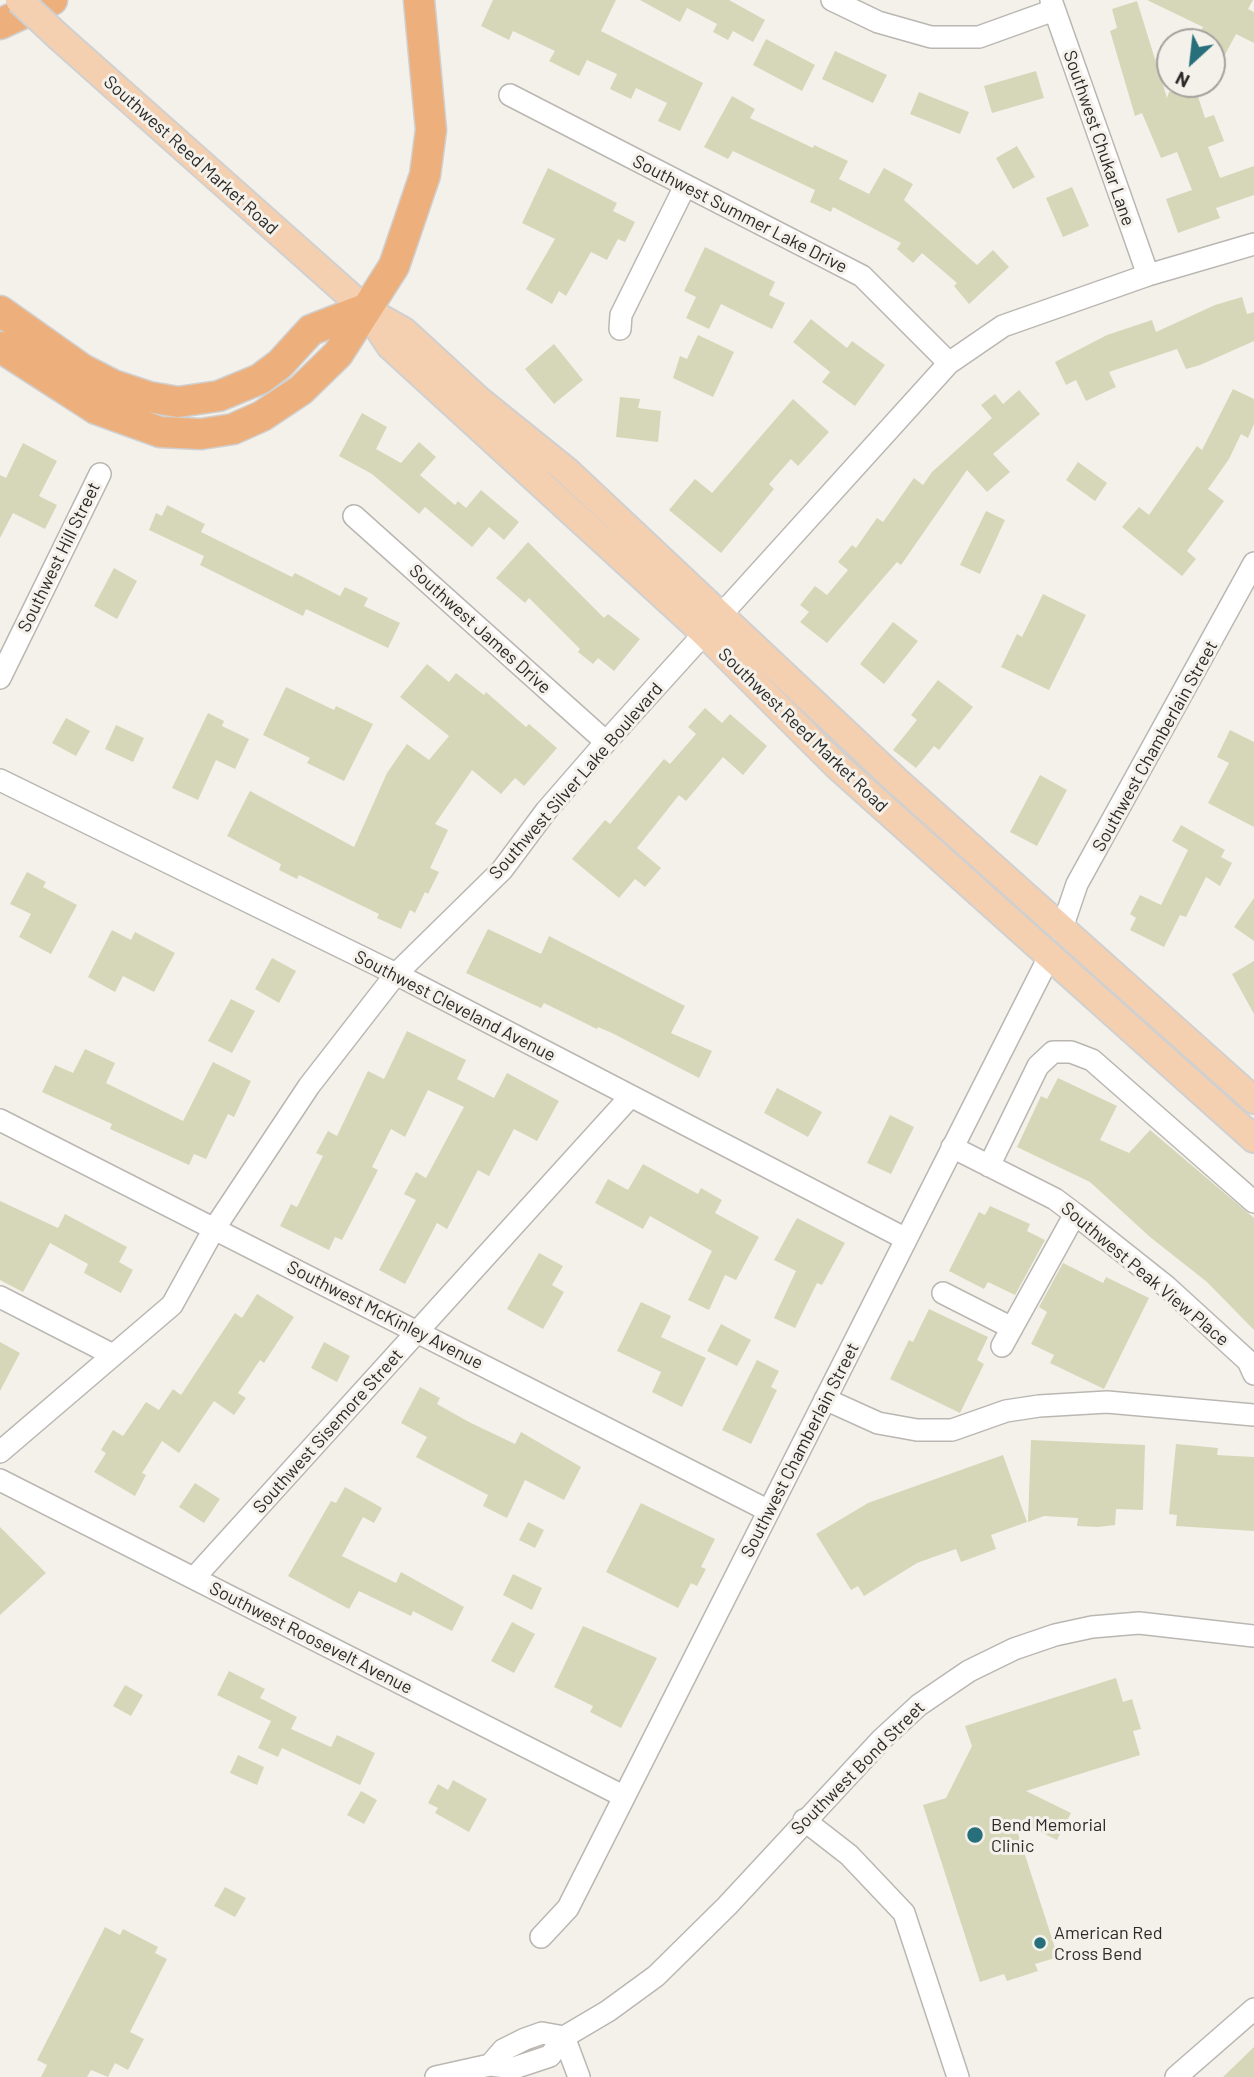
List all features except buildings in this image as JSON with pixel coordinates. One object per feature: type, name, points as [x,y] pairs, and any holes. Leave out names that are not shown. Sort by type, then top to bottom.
[{"type":"highway","points":[[0,24],[52,0]]},
{"type":"highway","points":[[0,347],[85,403],[128,424],[160,432],[201,434],[233,429],[262,416],[301,390],[338,354],[394,266],[425,175],[431,130],[419,0]]},
{"type":"highway","points":[[0,311],[82,369],[113,385],[149,397],[178,401],[219,396],[260,379],[281,364],[311,330],[365,309]]},
{"type":"main road","name":"Southwest Reed Market Road","points":[[19,0],[365,309],[390,346],[898,782],[1061,931],[1254,1100]]},
{"type":"main road","name":"Southwest Reed Market Road","points":[[713,624],[836,765],[1254,1139]]},
{"type":"street","points":[[832,0],[878,22],[931,37],[979,37],[1053,5]]},
{"type":"street","name":"Southwest Chukar Lane","points":[[1053,5],[1148,275]]},
{"type":"street","name":"Southwest Summer Lake Drive","points":[[510,95],[862,276],[949,363]]},
{"type":"street","points":[[620,329],[621,315],[685,186]]},
{"type":"street","name":"Southwest Silver Lake Boulevard","points":[[0,1452],[172,1305],[214,1229],[309,1086],[396,974],[502,870],[546,811],[606,742],[949,363],[1003,326],[1148,275],[1254,244]]},
{"type":"street","name":"Southwest Hill Street","points":[[0,678],[100,474]]},
{"type":"street","name":"Southwest James Drive","points":[[354,516],[606,742]]},
{"type":"street","name":"Southwest Chamberlain Street","points":[[1061,931],[1077,884],[1254,563]]},
{"type":"street","name":"Southwest Cleveland Avenue","points":[[0,780],[396,974],[906,1239]]},
{"type":"street","name":"Southwest Chamberlain Street","points":[[541,1937],[568,1908],[1049,957]]},
{"type":"street","points":[[989,1166],[1038,1066],[1054,1052],[1071,1052],[1092,1060],[1254,1202]]},
{"type":"street","name":"Southwest Sisemore Street","points":[[194,1578],[630,1097]]},
{"type":"street","name":"Southwest McKinley Avenue","points":[[0,1120],[769,1511]]},
{"type":"street","name":"Southwest Peak View Place","points":[[952,1147],[1055,1199],[1075,1214],[1167,1287],[1248,1361],[1254,1374]]},
{"type":"street","points":[[943,1293],[1007,1337],[1075,1214]]},
{"type":"street","points":[[0,1297],[113,1356]]},
{"type":"street","points":[[825,1399],[878,1423],[917,1430],[952,1430],[1006,1411],[1039,1406],[1107,1402],[1254,1415]]},
{"type":"street","name":"Southwest Roosevelt Avenue","points":[[0,1480],[623,1796]]},
{"type":"street","name":"Southwest Bond Street","points":[[564,2037],[608,2011],[656,1976],[727,1906],[804,1820],[919,1705],[969,1671],[1014,1649],[1055,1635],[1139,1623],[1254,1636]]},
{"type":"street","points":[[804,1820],[849,1854],[904,1913],[958,2077]]},
{"type":"street","points":[[1177,2077],[1254,2009]]},
{"type":"street","points":[[436,2077],[490,2064],[503,2050],[542,2033],[564,2037],[579,2077]]},
{"type":"place","name":"Bend Memorial Clinic","points":[[975,1835]]},
{"type":"place","name":"American Red Cross Bend","points":[[1040,1943]]}]
